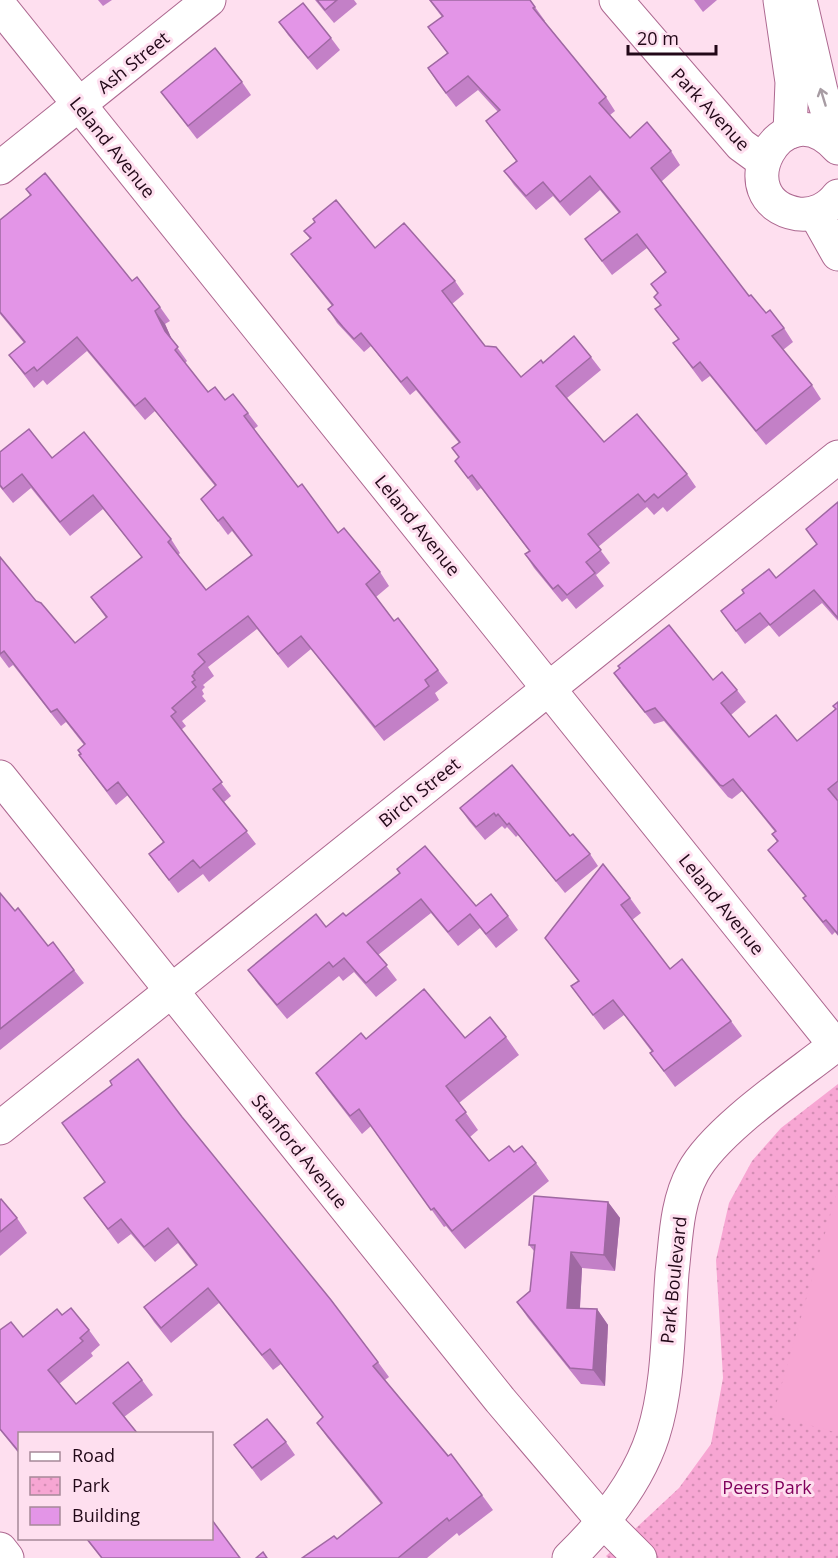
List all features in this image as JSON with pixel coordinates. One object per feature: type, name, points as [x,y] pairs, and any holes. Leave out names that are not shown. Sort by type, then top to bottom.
[{"type":"street","name":"Ash Street","points":[[0,168],[210,0]]},
{"type":"street","name":"Park Avenue","points":[[616,0],[741,145],[763,161]]},
{"type":"street","points":[[780,0],[792,82],[789,132]]},
{"type":"street","points":[[800,0],[821,91],[838,146]]},
{"type":"street","name":"Leland Avenue","points":[[0,6],[836,1044]]},
{"type":"street","points":[[838,146],[817,132],[804,130],[789,132],[773,144],[763,161],[763,180],[770,198],[790,213],[827,204],[838,254]]},
{"type":"street","name":"Birch Street","points":[[0,1128],[838,457]]},
{"type":"street","name":"Stanford Avenue","points":[[0,777],[500,1400],[603,1521],[640,1558]]},
{"type":"street","name":"Park Boulevard","points":[[569,1558],[603,1521],[630,1484],[652,1437],[658,1415],[676,1232],[686,1186],[702,1157],[712,1146],[836,1044]]},
{"type":"street","points":[[0,1550],[7,1558]]},
{"type":"green space","name":"Peers Park","points":[[838,1084],[838,1558],[608,1558],[606,1556],[679,1488],[711,1444],[723,1378],[716,1260],[729,1203],[752,1161],[781,1128]]},
{"type":"green space","points":[[838,1188],[838,1433],[773,1415]]},
{"type":"building","points":[[317,0],[337,0],[325,10]]},
{"type":"building","points":[[430,0],[530,0],[535,7],[533,8],[606,97],[599,103],[630,138],[647,122],[671,151],[651,168],[749,296],[751,295],[766,313],[770,310],[784,328],[772,336],[812,385],[756,431],[700,362],[693,368],[673,343],[679,339],[655,309],[661,305],[654,297],[658,293],[651,284],[666,272],[637,234],[602,261],[585,239],[620,212],[590,176],[560,202],[543,182],[526,196],[504,171],[517,161],[486,121],[500,110],[468,76],[446,93],[428,68],[448,53],[428,27],[443,16]]},
{"type":"building","points":[[303,3],[331,38],[308,58],[279,22]]},
{"type":"building","points":[[215,48],[242,82],[188,126],[161,92]]},
{"type":"building","points":[[45,173],[132,281],[137,277],[160,307],[155,311],[165,331],[178,347],[175,350],[208,392],[215,387],[225,400],[233,394],[248,413],[244,416],[298,487],[302,484],[338,533],[344,528],[380,572],[366,584],[394,621],[398,618],[438,670],[425,680],[429,686],[375,727],[301,636],[278,654],[248,616],[198,654],[205,662],[192,676],[195,680],[192,682],[196,687],[172,708],[176,712],[171,716],[222,782],[213,789],[247,831],[200,868],[193,860],[169,880],[149,854],[164,842],[118,782],[107,791],[79,755],[81,754],[78,750],[85,744],[57,709],[51,712],[4,651],[0,654],[0,557],[75,643],[107,617],[91,597],[142,557],[93,495],[60,522],[22,474],[3,489],[0,485],[0,452],[29,429],[52,458],[84,432],[171,539],[168,542],[206,590],[252,555],[223,517],[218,521],[201,499],[216,485],[145,398],[135,406],[77,337],[37,371],[34,367],[25,374],[9,355],[25,342],[0,312],[0,220],[31,195],[26,189]]},
{"type":"building","points":[[336,200],[375,248],[404,223],[455,281],[442,291],[485,346],[496,347],[521,377],[541,360],[543,363],[574,336],[591,357],[556,386],[604,442],[637,414],[687,474],[658,498],[654,494],[645,502],[638,494],[588,534],[601,550],[586,562],[595,573],[567,595],[558,585],[553,589],[525,554],[530,551],[472,475],[468,478],[455,461],[459,457],[452,448],[460,442],[407,377],[401,382],[361,333],[354,339],[343,327],[328,309],[333,305],[291,254],[311,238],[304,231],[315,222],[313,219]]},
{"type":"building","points":[[838,502],[838,618],[814,590],[770,625],[760,613],[736,631],[721,611],[744,593],[742,590],[769,569],[776,578],[817,544],[806,529]]},
{"type":"building","points":[[669,625],[713,680],[722,672],[737,690],[721,703],[749,737],[776,715],[797,741],[836,709],[833,706],[838,702],[838,781],[828,789],[838,801],[838,934],[826,920],[823,922],[803,898],[806,896],[768,850],[778,841],[772,834],[776,831],[733,779],[723,786],[720,785],[655,708],[645,712],[614,673],[620,668],[618,666]]},
{"type":"building","points":[[512,765],[570,836],[573,834],[590,854],[556,881],[509,823],[507,825],[498,814],[496,816],[494,813],[476,827],[460,808]]},
{"type":"building","points":[[425,846],[476,906],[491,894],[508,916],[486,934],[470,914],[448,932],[421,899],[367,942],[387,965],[366,983],[344,958],[333,967],[329,962],[277,1005],[248,970],[316,914],[326,927],[343,913],[346,916],[400,873],[397,869]]},
{"type":"building","points":[[603,864],[630,898],[621,905],[670,969],[682,959],[731,1021],[664,1071],[650,1053],[653,1051],[613,1000],[593,1015],[571,986],[579,981],[545,938]]},
{"type":"building","points":[[0,893],[15,911],[18,908],[48,946],[53,942],[74,970],[0,1029]]},
{"type":"building","points":[[424,989],[465,1038],[490,1017],[506,1037],[446,1086],[466,1112],[456,1120],[489,1161],[509,1146],[514,1152],[522,1146],[536,1163],[452,1231],[434,1208],[431,1210],[359,1109],[350,1116],[316,1073],[361,1033],[366,1039]]},
{"type":"building","points":[[138,1059],[182,1117],[331,1300],[378,1362],[373,1366],[448,1456],[451,1454],[482,1495],[449,1521],[447,1518],[398,1558],[302,1558],[334,1536],[337,1539],[382,1503],[317,1423],[323,1417],[270,1349],[262,1355],[208,1288],[161,1328],[144,1307],[197,1265],[168,1228],[144,1247],[121,1219],[108,1229],[84,1198],[105,1182],[62,1123],[112,1085],[110,1081]]},
{"type":"building","points":[[534,1196],[608,1202],[604,1255],[571,1252],[567,1308],[597,1309],[593,1370],[570,1368],[517,1302],[530,1291],[535,1245],[529,1245]]},
{"type":"building","points":[[0,1200],[17,1218],[0,1232]]},
{"type":"building","points":[[71,1308],[89,1330],[80,1338],[83,1341],[48,1370],[76,1404],[128,1362],[142,1380],[113,1403],[136,1432],[18,1432],[18,1451],[0,1429],[0,1330],[11,1322],[23,1337],[57,1309],[62,1315]]},
{"type":"building","points":[[267,1419],[286,1442],[252,1468],[234,1445]]},
{"type":"building","points":[[213,1521],[240,1558],[102,1558],[88,1540],[213,1540]]},
{"type":"building","points":[[263,1552],[267,1558],[256,1558]]}]
